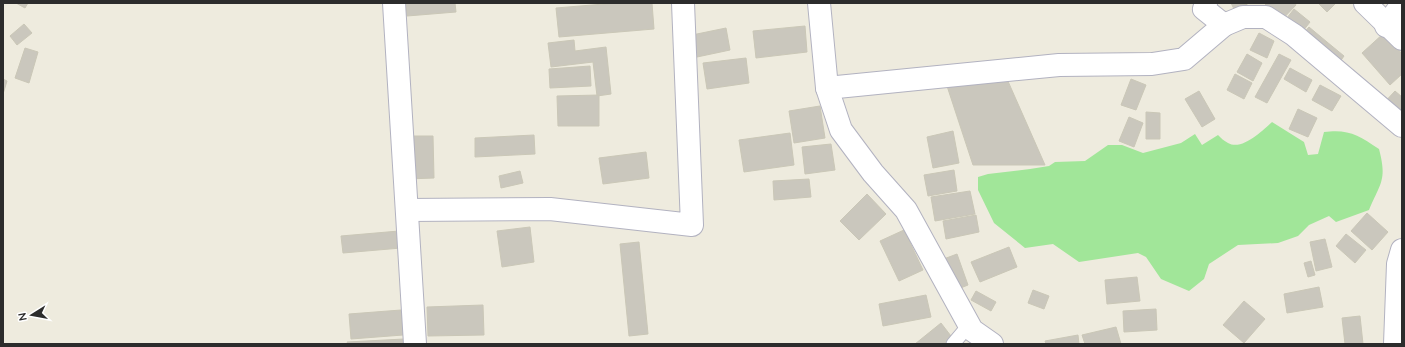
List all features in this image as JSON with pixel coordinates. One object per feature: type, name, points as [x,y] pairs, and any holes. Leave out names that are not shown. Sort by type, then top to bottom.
[{"type":"street","points":[[394,3],[415,344]]},
{"type":"street","points":[[407,210],[550,209],[692,225],[683,3]]},
{"type":"street","points":[[819,3],[827,88],[841,130],[872,173],[906,210],[972,330],[992,344]]},
{"type":"street","points":[[1365,3],[1394,32],[1402,4]]},
{"type":"street","points":[[1202,5],[1224,25]]},
{"type":"street","points":[[827,88],[1059,65],[1152,64],[1184,59],[1224,25],[1242,17],[1266,17],[1294,35],[1402,126]]},
{"type":"street","points":[[1395,344],[1398,264],[1402,250]]},
{"type":"lane","points":[[953,344],[969,325]]},
{"type":"green space","points":[[1272,122],[1304,142],[1308,155],[1318,154],[1324,132],[1333,131],[1353,134],[1379,149],[1383,175],[1380,187],[1369,210],[1336,222],[1329,216],[1309,225],[1298,236],[1278,243],[1238,245],[1209,264],[1204,279],[1189,291],[1161,279],[1146,257],[1138,253],[1079,262],[1053,244],[1025,248],[994,223],[978,190],[978,177],[988,174],[1049,166],[1055,162],[1085,161],[1108,145],[1122,145],[1143,153],[1181,143],[1195,134],[1202,145],[1218,135],[1228,143],[1234,145],[1252,139]]},
{"type":"building","points":[[16,3],[28,3],[25,8]]},
{"type":"building","points":[[406,3],[455,3],[456,12],[407,16]]},
{"type":"building","points":[[616,3],[652,3],[654,29],[559,37],[556,8]]},
{"type":"building","points":[[1231,3],[1249,3],[1235,11]]},
{"type":"building","points":[[1267,3],[1295,3],[1296,5],[1278,24],[1262,8]]},
{"type":"building","points":[[1318,3],[1336,3],[1327,12]]},
{"type":"building","points":[[1294,9],[1310,22],[1299,36],[1283,23]]},
{"type":"building","points":[[24,24],[32,33],[17,45],[10,36]]},
{"type":"building","points":[[805,26],[807,52],[756,58],[753,31]]},
{"type":"building","points":[[1309,27],[1327,42],[1318,52],[1301,36]]},
{"type":"building","points":[[726,28],[730,50],[697,57],[692,35]]},
{"type":"building","points":[[1259,33],[1274,41],[1267,58],[1250,50]]},
{"type":"building","points":[[1384,33],[1402,54],[1402,74],[1390,85],[1362,53]]},
{"type":"building","points":[[574,40],[575,51],[606,47],[611,94],[597,96],[593,62],[551,67],[548,43]]},
{"type":"building","points":[[1327,42],[1344,56],[1337,66],[1319,52]]},
{"type":"building","points":[[25,48],[38,52],[29,83],[15,78]]},
{"type":"building","points":[[1247,54],[1262,63],[1253,81],[1237,72]]},
{"type":"building","points":[[1279,54],[1291,60],[1267,103],[1255,97]]},
{"type":"building","points":[[746,58],[749,83],[707,89],[703,63]]},
{"type":"building","points":[[590,66],[591,86],[550,88],[549,69]]},
{"type":"building","points":[[1290,68],[1312,80],[1306,92],[1284,79]]},
{"type":"building","points":[[1235,74],[1252,83],[1244,99],[1227,90]]},
{"type":"building","points":[[3,79],[7,81],[3,94]]},
{"type":"building","points":[[1007,79],[1045,165],[973,165],[947,86]]},
{"type":"building","points":[[1131,79],[1146,85],[1136,110],[1121,105]]},
{"type":"building","points":[[1320,85],[1341,96],[1332,111],[1312,100]]},
{"type":"building","points":[[1199,91],[1215,119],[1202,127],[1185,99]]},
{"type":"building","points":[[1395,91],[1402,97],[1402,118],[1382,105]]},
{"type":"building","points":[[599,95],[599,126],[558,126],[557,96]]},
{"type":"building","points":[[820,106],[825,138],[794,143],[789,111]]},
{"type":"building","points":[[1298,109],[1317,118],[1308,137],[1289,129]]},
{"type":"building","points":[[1146,112],[1160,113],[1160,139],[1146,139]]},
{"type":"building","points":[[1129,117],[1143,123],[1134,147],[1119,141]]},
{"type":"building","points":[[953,131],[959,163],[933,168],[927,137]]},
{"type":"building","points":[[790,133],[794,165],[744,172],[739,140]]},
{"type":"building","points":[[534,135],[535,154],[475,157],[475,138]]},
{"type":"building","points":[[406,136],[433,136],[434,178],[407,179]]},
{"type":"building","points":[[831,144],[835,170],[805,174],[802,147]]},
{"type":"building","points":[[646,152],[649,178],[603,184],[599,158]]},
{"type":"building","points":[[954,170],[957,191],[928,196],[924,175]]},
{"type":"building","points":[[520,171],[523,183],[501,188],[499,176]]},
{"type":"building","points":[[809,179],[811,197],[774,200],[773,181]]},
{"type":"building","points":[[970,191],[975,214],[935,221],[931,197]]},
{"type":"building","points":[[867,194],[886,214],[859,240],[840,221]]},
{"type":"building","points":[[1367,213],[1388,232],[1372,250],[1351,231]]},
{"type":"building","points":[[976,215],[979,232],[946,239],[943,221]]},
{"type":"building","points":[[530,227],[534,262],[502,267],[497,231]]},
{"type":"building","points":[[904,230],[923,270],[899,281],[880,241]]},
{"type":"building","points":[[399,231],[401,248],[343,253],[341,236]]},
{"type":"building","points":[[1346,234],[1366,250],[1355,263],[1336,246]]},
{"type":"building","points":[[1325,239],[1332,267],[1316,271],[1310,242]]},
{"type":"building","points":[[639,242],[648,334],[629,336],[620,244]]},
{"type":"building","points":[[1009,247],[1017,267],[980,282],[971,262]]},
{"type":"building","points":[[957,254],[968,285],[953,291],[941,260]]},
{"type":"building","points":[[1311,261],[1315,275],[1308,277],[1304,263]]},
{"type":"building","points":[[1137,277],[1140,301],[1107,304],[1105,280]]},
{"type":"building","points":[[1319,287],[1323,307],[1287,313],[1284,294]]},
{"type":"building","points":[[1033,290],[1049,296],[1044,309],[1028,303]]},
{"type":"building","points":[[976,291],[996,302],[991,311],[971,300]]},
{"type":"building","points":[[926,295],[931,317],[883,326],[879,304]]},
{"type":"building","points":[[1244,301],[1265,319],[1244,343],[1223,325]]},
{"type":"building","points":[[483,305],[484,335],[428,336],[427,307]]},
{"type":"building","points":[[1156,309],[1157,330],[1124,332],[1123,311]]},
{"type":"building","points":[[401,310],[403,335],[351,339],[349,314]]},
{"type":"building","points":[[1360,316],[1363,344],[1345,344],[1342,318]]},
{"type":"building","points":[[941,323],[954,340],[949,344],[915,344]]},
{"type":"building","points":[[1116,327],[1121,344],[1085,344],[1082,335]]},
{"type":"building","points":[[1078,335],[1079,344],[1046,344],[1045,341]]},
{"type":"building","points":[[404,339],[404,344],[348,344],[347,342]]}]
